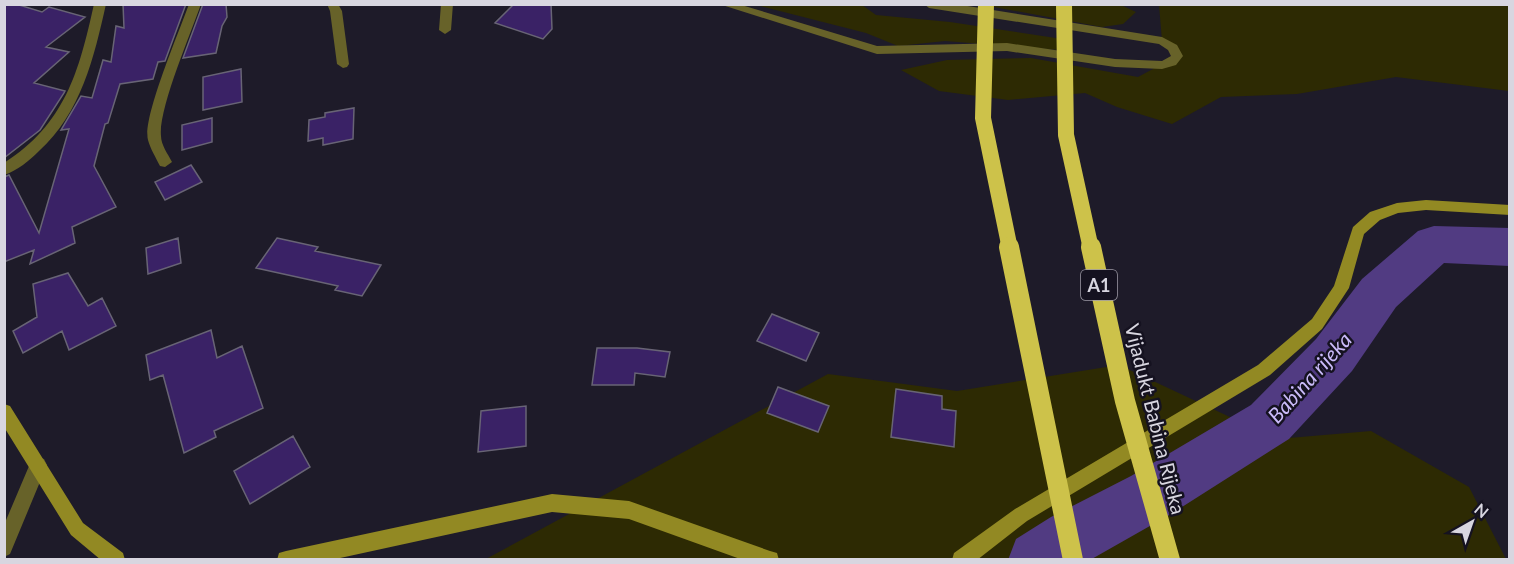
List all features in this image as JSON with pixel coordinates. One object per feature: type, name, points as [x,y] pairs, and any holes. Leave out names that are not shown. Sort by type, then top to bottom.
[{"type":"highway","points":[[986,4],[983,118],[1074,560]]},
{"type":"highway","name":"Vijadukt Babina Rijeka","points":[[1064,4],[1066,135],[1125,401],[1170,560]]},
{"type":"main road","points":[[961,560],[1021,515],[1264,370],[1317,324],[1341,288],[1358,231],[1375,216],[1397,208],[1426,205],[1509,210]]},
{"type":"main road","points":[[4,411],[77,529],[116,560]]},
{"type":"main road","points":[[286,560],[552,503],[629,510],[770,560]]},
{"type":"street","points":[[4,170],[25,159],[57,128],[89,57],[100,4]]},
{"type":"street","points":[[165,162],[154,139],[154,129],[195,4]]},
{"type":"street","points":[[332,4],[336,11],[343,64]]},
{"type":"street","points":[[445,30],[447,4]]},
{"type":"street","points":[[724,4],[877,50],[1007,47],[1115,63],[1162,65],[1172,62],[1177,56],[1173,48],[1162,41],[948,9],[929,4]]},
{"type":"street","points":[[4,548],[38,465]]},
{"type":"shaded area","points":[[756,5],[862,5],[876,15],[950,22],[1069,40],[1072,51],[945,41],[898,46],[866,33]]},
{"type":"shaded area","points":[[983,5],[1121,5],[1136,12],[1123,24],[1102,27]]},
{"type":"shaded area","points":[[1159,5],[1509,5],[1509,91],[1396,77],[1297,94],[1221,97],[1172,124],[1117,107],[1085,93],[1008,100],[939,91],[901,70],[947,60],[1031,58],[1138,77],[1177,56],[1162,41]]},
{"type":"shaded area","points":[[1119,365],[1277,439],[1371,431],[1469,487],[1506,559],[484,560],[828,374],[957,391]]},
{"type":"building","points":[[4,4],[16,4],[42,12],[49,7],[85,17],[46,47],[69,52],[34,83],[65,91],[64,93],[40,130],[4,158]]},
{"type":"building","points":[[123,4],[186,4],[165,61],[158,62],[153,79],[120,84],[108,123],[105,124],[94,166],[116,207],[72,227],[75,243],[30,264],[34,250],[4,262],[4,177],[9,175],[39,233],[69,129],[61,130],[81,96],[92,98],[103,60],[111,62],[116,26],[124,28]]},
{"type":"building","points":[[203,4],[226,4],[227,17],[222,26],[216,53],[183,58]]},
{"type":"building","points":[[514,4],[551,4],[552,29],[543,39],[495,23]]},
{"type":"building","points":[[241,69],[242,102],[203,110],[203,77]]},
{"type":"building","points":[[354,108],[353,139],[323,145],[323,138],[308,141],[309,120],[325,117],[325,113]]},
{"type":"building","points":[[212,118],[212,142],[182,150],[182,125]]},
{"type":"building","points":[[191,165],[202,182],[165,200],[155,182]]},
{"type":"building","points":[[178,238],[181,263],[148,274],[146,248]]},
{"type":"building","points":[[277,238],[318,247],[315,251],[381,265],[362,296],[335,290],[338,286],[256,268]]},
{"type":"building","points":[[68,273],[88,306],[102,298],[116,326],[69,350],[62,331],[23,353],[13,331],[37,317],[33,284]]},
{"type":"building","points":[[772,314],[819,333],[806,361],[757,341]]},
{"type":"building","points":[[211,330],[217,358],[242,346],[263,408],[214,431],[216,437],[184,453],[163,375],[150,380],[146,355]]},
{"type":"building","points":[[597,348],[637,348],[670,352],[665,377],[635,373],[634,385],[592,385]]},
{"type":"building","points":[[778,387],[829,406],[818,432],[767,413]]},
{"type":"building","points":[[896,389],[942,396],[942,409],[956,411],[954,447],[891,437]]},
{"type":"building","points":[[526,406],[526,446],[478,452],[481,411]]},
{"type":"building","points":[[293,436],[310,467],[250,504],[234,471]]},
{"type":"waterway","name":"Babina rijeka","points":[[1037,560],[1072,537],[1151,495],[1270,422],[1334,355],[1379,293],[1434,244],[1510,247]]}]
